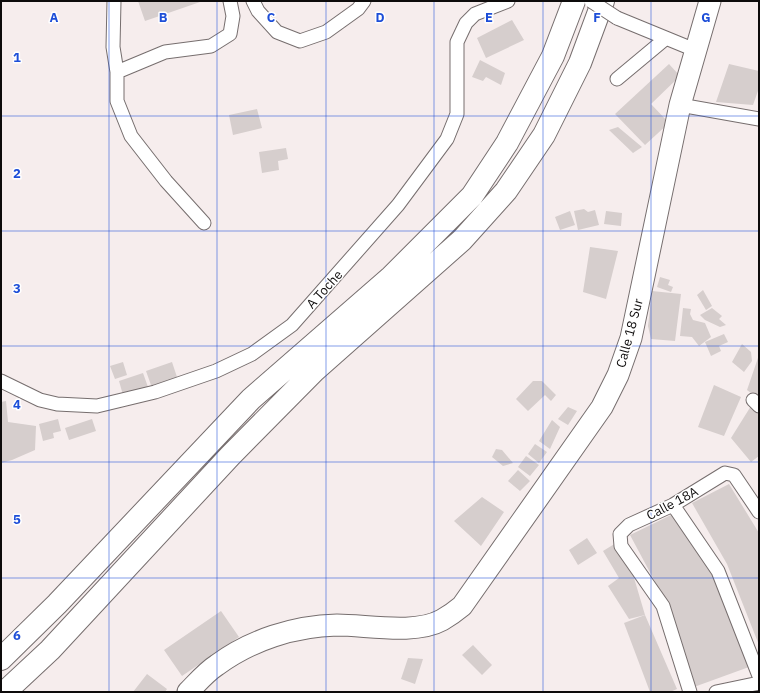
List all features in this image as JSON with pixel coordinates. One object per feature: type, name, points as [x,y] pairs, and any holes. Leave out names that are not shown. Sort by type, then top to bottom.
[{"type":"highway","points":[[1,659],[57,604],[251,399],[391,277],[472,196],[508,143],[553,56],[574,1]]},
{"type":"highway","points":[[5,692],[50,650],[230,456],[309,376],[462,240],[501,196],[544,135],[580,63],[603,1]]},
{"type":"main road","name":"Calle 18 Sur","points":[[188,692],[216,665],[239,651],[272,637],[303,629],[336,626],[424,626],[442,620],[462,606],[602,407],[618,375],[631,338],[680,105],[710,1]]},
{"type":"street","points":[[114,1],[113,47],[117,72],[117,101],[131,136],[166,181],[204,223]]},
{"type":"street","points":[[117,72],[165,52],[211,46],[230,34],[233,16],[230,1]]},
{"type":"street","points":[[253,1],[258,11],[277,32],[300,41],[326,32],[358,9],[364,1]]},
{"type":"street","name":"A Toche","points":[[1,380],[40,400],[57,404],[97,406],[155,392],[216,371],[252,354],[292,325],[398,205],[448,139],[457,114],[457,42],[466,23],[481,6],[508,1]]},
{"type":"street","points":[[591,1],[617,18],[665,39],[695,50]]},
{"type":"street","points":[[617,79],[665,39]]},
{"type":"street","points":[[680,105],[759,119]]},
{"type":"street","name":"Calle 18A","points":[[690,692],[663,606],[621,546],[620,534],[629,525],[673,505],[725,473],[734,475],[759,512]]},
{"type":"street","points":[[673,505],[718,571],[759,676]]},
{"type":"street","points":[[716,692],[759,683]]},
{"type":"building","points":[[138,1],[203,1],[145,21]]},
{"type":"building","points":[[512,20],[524,40],[486,58],[477,38]]},
{"type":"building","points":[[480,60],[505,73],[501,85],[486,77],[483,81],[472,77]]},
{"type":"building","points":[[669,64],[680,76],[651,104],[669,123],[645,145],[615,114]]},
{"type":"building","points":[[729,64],[759,71],[759,88],[753,105],[716,102]]},
{"type":"building","points":[[257,109],[262,128],[233,135],[229,115]]},
{"type":"building","points":[[618,127],[642,147],[633,153],[609,130]]},
{"type":"building","points":[[286,148],[288,159],[278,161],[279,170],[262,173],[259,152]]},
{"type":"building","points":[[584,209],[588,212],[595,210],[599,225],[578,230],[574,211]]},
{"type":"building","points":[[570,211],[575,225],[560,230],[555,217]]},
{"type":"building","points":[[606,211],[622,213],[621,226],[604,224]]},
{"type":"building","points":[[590,247],[618,251],[606,299],[583,292]]},
{"type":"building","points":[[660,277],[670,280],[668,285],[673,287],[671,292],[657,287]]},
{"type":"building","points":[[703,290],[712,306],[706,310],[697,295]]},
{"type":"building","points":[[652,291],[681,294],[675,341],[651,339],[648,326]]},
{"type":"building","points":[[683,308],[691,309],[690,314],[693,320],[705,323],[711,337],[699,346],[692,337],[680,336]]},
{"type":"building","points":[[712,308],[722,316],[719,319],[726,325],[720,327],[705,320],[700,315]]},
{"type":"building","points":[[724,334],[728,342],[719,346],[721,351],[711,356],[705,342]]},
{"type":"building","points":[[742,344],[751,352],[752,361],[744,372],[732,362]]},
{"type":"building","points":[[759,355],[759,399],[747,390]]},
{"type":"building","points":[[123,362],[127,375],[115,379],[110,366]]},
{"type":"building","points":[[172,362],[178,380],[152,388],[146,371]]},
{"type":"building","points":[[143,373],[148,387],[123,395],[119,381]]},
{"type":"building","points":[[533,381],[542,381],[556,395],[551,401],[545,395],[528,411],[516,399]]},
{"type":"building","points":[[714,385],[741,397],[724,436],[698,427]]},
{"type":"building","points":[[6,401],[8,422],[36,426],[35,450],[1,463],[1,402]]},
{"type":"building","points":[[751,406],[759,414],[759,456],[751,462],[731,438]]},
{"type":"building","points":[[568,407],[577,411],[568,425],[558,419]]},
{"type":"building","points":[[58,419],[61,431],[53,433],[54,438],[43,441],[39,424]]},
{"type":"building","points":[[92,419],[96,431],[69,440],[65,428]]},
{"type":"building","points":[[552,420],[560,427],[550,449],[539,441]]},
{"type":"building","points":[[535,444],[547,452],[539,463],[528,454]]},
{"type":"building","points":[[496,449],[502,450],[513,463],[503,466],[492,457]]},
{"type":"building","points":[[526,456],[539,465],[530,476],[518,467]]},
{"type":"building","points":[[518,470],[530,481],[520,491],[508,481]]},
{"type":"building","points":[[729,484],[759,533],[759,645],[727,564],[692,503]]},
{"type":"building","points":[[482,497],[504,512],[481,546],[454,521]]},
{"type":"building","points":[[671,515],[708,562],[749,667],[694,687],[668,606],[630,535]]},
{"type":"building","points":[[587,538],[597,553],[578,565],[569,550]]},
{"type":"building","points":[[616,543],[632,571],[645,615],[629,619],[608,586],[619,578],[603,551]]},
{"type":"building","points":[[221,611],[239,637],[182,676],[164,650]]},
{"type":"building","points":[[645,615],[677,689],[670,692],[650,692],[624,623]]},
{"type":"building","points":[[473,645],[492,665],[482,675],[462,655]]},
{"type":"building","points":[[408,658],[423,659],[415,684],[401,679]]},
{"type":"building","points":[[147,674],[167,689],[165,692],[133,692]]}]
